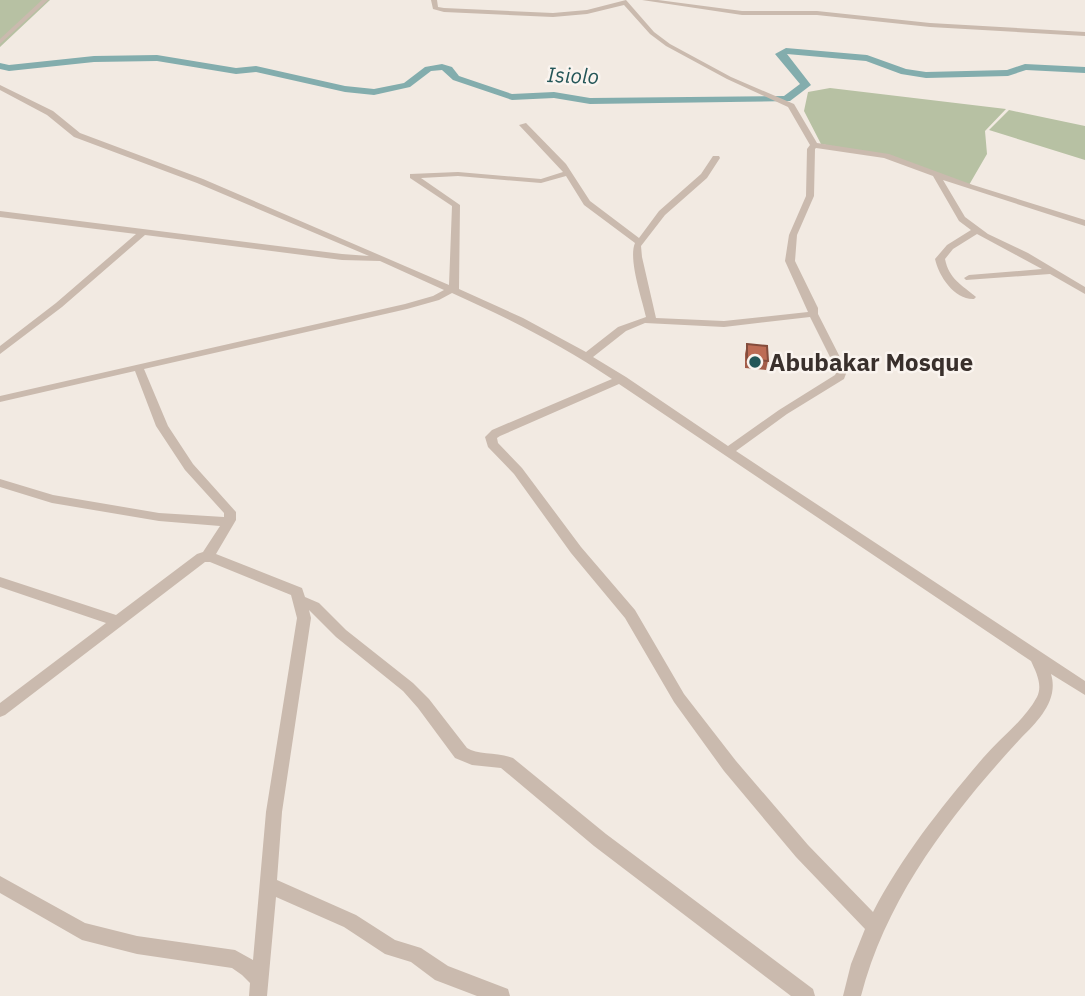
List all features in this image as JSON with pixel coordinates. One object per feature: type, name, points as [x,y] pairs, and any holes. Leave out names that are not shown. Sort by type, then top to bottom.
[{"type":"street","points":[[0,42],[45,0]]},
{"type":"street","points":[[434,0],[435,8],[444,10],[535,15],[577,13],[625,1],[652,33],[668,45],[729,78],[791,106],[814,145]]},
{"type":"street","points":[[645,0],[743,13],[827,13],[949,26],[1007,27],[1085,34]]},
{"type":"street","points":[[1,89],[50,113],[77,135],[200,181],[384,258],[519,320],[586,356],[1085,689]]},
{"type":"street","points":[[523,125],[568,173],[587,203],[639,242]]},
{"type":"street","points":[[814,145],[886,156],[1085,223]]},
{"type":"street","points":[[729,451],[783,412],[840,377],[841,365],[813,314],[813,308],[790,261],[790,248],[810,196],[811,149],[814,145]]},
{"type":"street","points":[[651,319],[637,257],[639,242],[662,213],[711,168],[716,158]]},
{"type":"street","points":[[453,290],[456,205],[413,176],[458,174],[541,181],[568,173]]},
{"type":"street","points":[[936,174],[962,219],[976,230],[1085,291]]},
{"type":"street","points":[[0,214],[342,257],[384,258]]},
{"type":"street","points":[[971,297],[956,288],[942,273],[940,259],[950,247],[976,230]]},
{"type":"street","points":[[0,351],[59,305],[142,233]]},
{"type":"street","points":[[969,278],[1053,271]]},
{"type":"street","points":[[0,399],[407,306],[453,290]]},
{"type":"street","points":[[586,356],[622,329],[651,319],[687,324],[724,324],[813,314]]},
{"type":"street","points":[[0,711],[197,560],[207,556],[230,520],[230,512],[189,467],[162,426],[138,367]]},
{"type":"street","points":[[622,379],[496,433],[491,437],[492,444],[518,471],[576,550],[630,614],[679,698],[730,766],[802,851],[875,927]]},
{"type":"street","points":[[0,483],[52,499],[159,517],[227,522]]},
{"type":"street","points":[[207,556],[297,592],[304,618],[276,800],[259,988]]},
{"type":"street","points":[[0,582],[117,621]]},
{"type":"street","points":[[301,601],[314,606],[346,638],[417,696],[460,752],[470,759],[499,759],[508,762],[600,840],[806,996]]},
{"type":"street","points":[[852,996],[875,927],[948,812],[1030,718],[1046,693],[1046,683],[1037,657]]},
{"type":"street","points":[[0,884],[82,931],[137,945],[235,959],[249,968],[259,988]]},
{"type":"street","points":[[268,885],[350,921],[391,948],[415,954],[442,973],[501,996]]},
{"type":"green space","points":[[0,0],[50,0],[0,47]]},
{"type":"green space","points":[[830,88],[1006,109],[985,131],[987,154],[969,185],[900,159],[821,144],[804,111],[808,92]]},
{"type":"green space","points":[[1009,110],[1085,126],[1085,160],[989,130]]},
{"type":"building","points":[[747,344],[767,346],[768,361],[747,359]]},
{"type":"waterway","name":"Isiolo","points":[[0,66],[9,68],[94,59],[157,58],[236,71],[256,69],[345,89],[374,92],[407,85],[428,69],[442,67],[449,69],[456,78],[512,97],[554,95],[590,101],[786,99],[806,85],[780,54],[786,51],[867,58],[904,72],[926,75],[1008,73],[1025,67],[1085,70]]},
{"type":"place","name":"Abubakar Mosque","points":[[755,362]]}]
